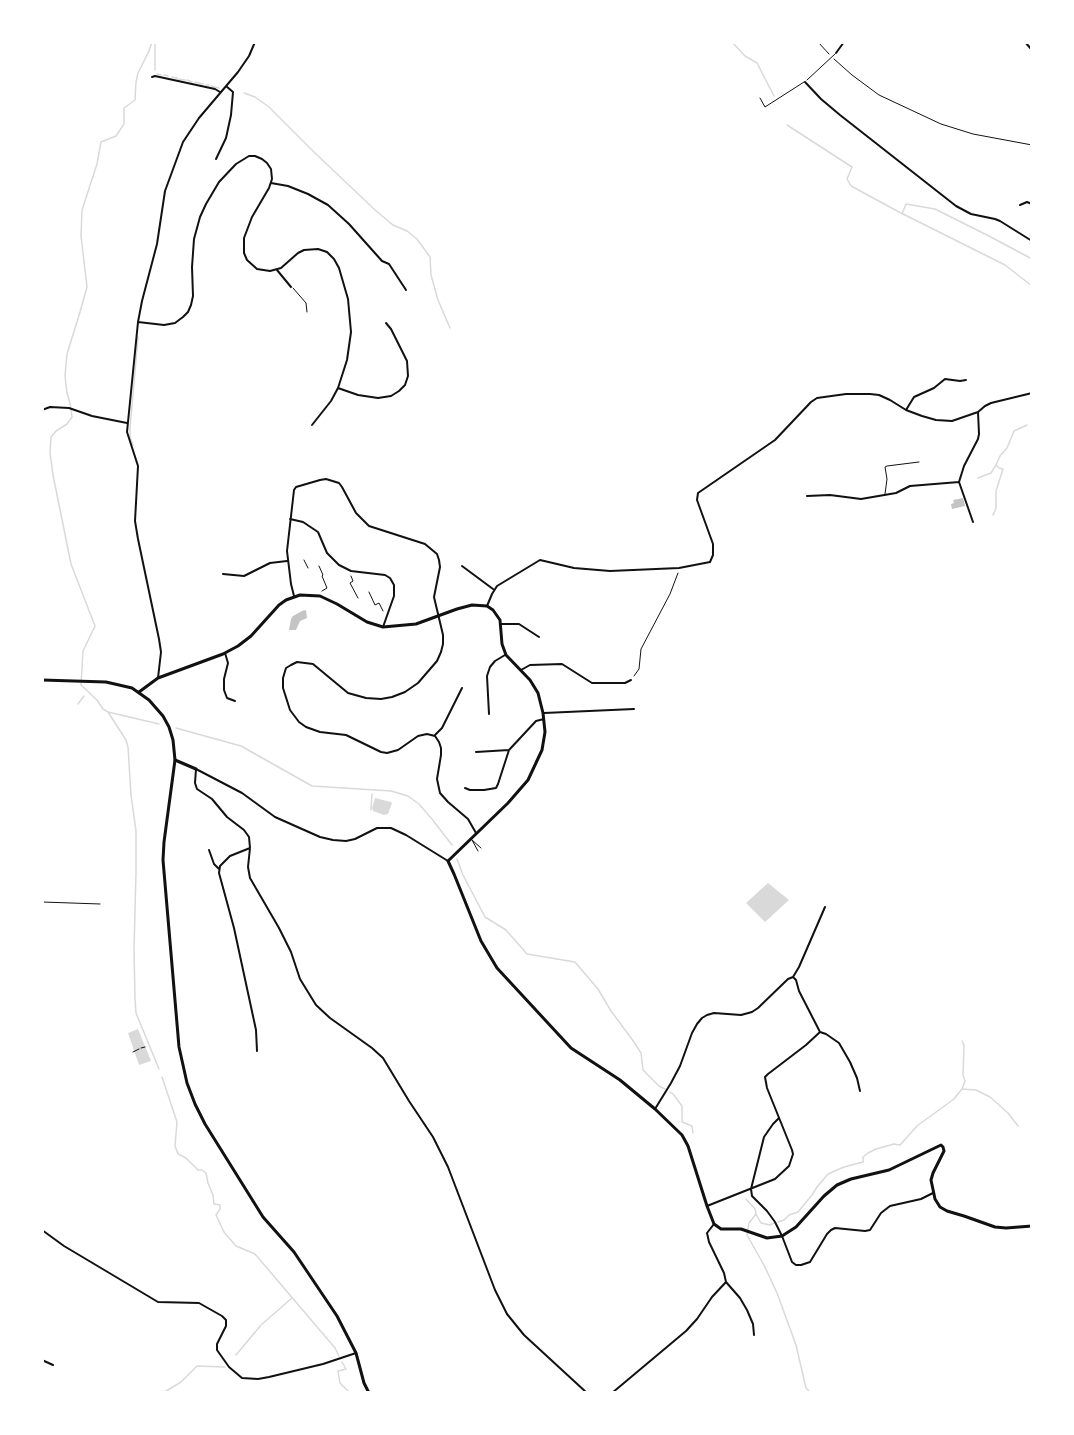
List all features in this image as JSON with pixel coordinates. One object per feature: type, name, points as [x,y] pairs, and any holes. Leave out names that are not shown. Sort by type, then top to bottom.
[{"type":"street","points":[[158,678],[161,652],[154,609],[136,531],[138,466],[128,438],[127,423],[138,322],[157,244],[165,191],[183,142],[192,127],[249,56],[255,42]]},
{"type":"street","points":[[836,53],[844,42]]},
{"type":"street","points":[[1025,42],[1032,50]]},
{"type":"street","points":[[152,77],[215,89],[220,92]]},
{"type":"street","points":[[805,82],[834,110],[956,206],[971,214],[1000,221],[1032,241]]},
{"type":"street","points":[[216,159],[226,138],[231,115],[232,92],[226,86]]},
{"type":"street","points":[[138,322],[164,325],[175,322],[188,312],[193,296],[195,239],[200,218],[212,192],[231,169],[243,159],[255,156],[267,163],[271,169],[271,183],[247,229],[243,245],[247,260],[264,271],[277,270],[304,250],[318,249],[327,252],[339,268],[350,310],[351,332],[347,360],[338,388],[312,425]]},
{"type":"street","points":[[271,183],[288,186],[328,205],[349,224],[382,261],[389,264],[406,290]]},
{"type":"street","points":[[1020,205],[1027,202],[1032,204]]},
{"type":"street","points":[[277,270],[291,287]]},
{"type":"street","points":[[338,388],[378,398],[391,396],[405,385],[409,369],[407,361],[386,323]]},
{"type":"street","points":[[906,410],[915,397],[934,388],[945,379],[966,380]]},
{"type":"street","points":[[487,606],[497,586],[540,560],[598,571],[638,571],[708,563],[714,551],[697,495],[702,489],[776,440],[811,402],[817,399],[846,394],[879,395],[922,416],[951,421],[978,412],[992,403],[1032,393]]},
{"type":"street","points":[[42,410],[50,407],[69,408],[92,416],[127,423]]},
{"type":"street","points":[[973,522],[959,482],[964,466],[978,439],[978,412]]},
{"type":"street","points":[[294,596],[287,561],[290,519],[296,487],[326,479],[335,481],[342,487],[356,513],[364,522],[377,529],[425,544],[437,554],[440,567],[434,597],[443,635],[441,652],[437,661],[423,678],[408,690],[381,699],[359,697],[342,689],[313,664],[297,663],[289,666],[282,683],[290,710],[299,722],[313,730],[346,735],[373,749],[387,753],[398,750],[418,736],[427,734],[435,736],[441,748],[437,779],[440,793],[468,819],[476,833]]},
{"type":"street","points":[[807,496],[830,495],[861,499],[896,493],[910,486],[959,482]]},
{"type":"street","points":[[290,519],[303,522],[318,532],[327,553],[339,565],[351,571],[385,575],[390,578],[395,590],[383,627]]},
{"type":"street","points":[[223,574],[244,576],[270,563],[287,561]]},
{"type":"street","points":[[462,566],[494,590]]},
{"type":"street","points":[[139,692],[158,678],[238,646],[249,638],[279,605],[294,596],[315,595],[331,601],[367,622],[383,627],[416,624],[472,605],[487,606],[497,615],[501,624],[502,644],[506,655],[534,684],[541,703],[545,732],[542,750],[528,780],[508,803],[447,861]]},
{"type":"street","points":[[501,624],[519,624],[539,637]]},
{"type":"street","points":[[225,653],[228,663],[224,690],[227,698],[235,701]]},
{"type":"street","points":[[489,714],[487,676],[495,661],[506,655]]},
{"type":"street","points":[[521,670],[530,665],[562,664],[592,683],[626,683],[631,680]]},
{"type":"street","points":[[42,680],[106,682],[121,685],[139,692],[158,709],[167,722],[176,760],[163,860],[179,1047],[187,1083],[200,1114],[263,1217],[285,1240],[342,1325],[356,1353],[369,1393]]},
{"type":"street","points":[[435,736],[442,728],[462,688]]},
{"type":"street","points":[[543,713],[634,709]]},
{"type":"street","points":[[465,788],[484,790],[496,788],[509,750],[536,721],[544,719]]},
{"type":"street","points":[[476,752],[509,750]]},
{"type":"street","points":[[176,760],[242,793],[275,817],[320,837],[346,841],[377,828],[391,828],[447,861],[482,941],[497,968],[572,1048],[620,1080],[655,1109],[685,1139],[707,1206],[714,1224],[718,1227],[746,1230],[767,1238],[782,1236],[796,1227],[837,1185],[850,1179],[889,1170],[941,1145],[944,1151],[931,1180],[933,1193],[941,1209],[1006,1228],[1032,1226]]},
{"type":"street","points":[[196,769],[197,789],[212,799],[227,818],[244,830],[249,837],[250,878],[291,952],[300,979],[321,1011],[383,1058],[439,1147],[495,1290],[507,1314],[524,1335],[587,1393]]},
{"type":"street","points":[[250,848],[230,856],[219,869],[219,876],[234,928],[256,1030],[257,1051]]},
{"type":"street","points":[[209,850],[214,864],[219,869]]},
{"type":"street","points":[[655,1109],[680,1066],[692,1033],[702,1018],[714,1013],[747,1014],[758,1008],[788,979],[793,977],[825,907]]},
{"type":"street","points":[[793,977],[820,1032],[839,1043],[854,1070],[860,1091]]},
{"type":"street","points":[[707,1206],[775,1179],[791,1162],[792,1150],[767,1088],[765,1077],[820,1032]]},
{"type":"street","points":[[779,1118],[764,1137],[750,1189],[752,1196],[767,1211],[782,1236],[792,1262],[796,1265],[810,1262],[831,1230],[835,1228],[870,1230],[881,1213],[890,1206],[921,1199],[933,1193]]},
{"type":"street","points":[[714,1224],[707,1235],[726,1277],[726,1282],[747,1310],[753,1324],[754,1335]]},
{"type":"street","points":[[42,1230],[63,1246],[158,1302],[197,1303],[222,1316],[226,1323],[217,1344],[217,1350],[229,1367],[242,1378],[268,1377],[356,1353]]},
{"type":"street","points":[[612,1393],[686,1331],[711,1297],[726,1282]]},
{"type":"street","points":[[42,1360],[53,1365]]},
{"type":"lane","points":[[760,98],[765,107],[805,82],[836,53]]},
{"type":"lane","points":[[291,287],[306,303],[308,312]]},
{"type":"lane","points":[[885,495],[887,479],[885,468],[887,466],[919,462]]},
{"type":"lane","points":[[471,839],[481,848]]},
{"type":"lane","points":[[471,839],[478,851]]},
{"type":"path","points":[[818,42],[829,54]]},
{"type":"path","points":[[837,62],[879,94],[941,124],[973,134],[1032,145]]},
{"type":"path","points":[[304,560],[308,568]]},
{"type":"path","points":[[315,595],[327,588],[319,566]]},
{"type":"path","points":[[631,680],[639,669],[641,649],[670,594],[679,568]]},
{"type":"path","points":[[351,571],[353,581],[350,583],[358,598]]},
{"type":"path","points":[[369,592],[375,605],[380,603],[386,617]]},
{"type":"path","points":[[42,902],[100,904]]},
{"type":"path","points":[[141,1048],[145,1047]]},
{"type":"path","points":[[133,1052],[139,1049]]},
{"type":"shaded area","points":[[375,798],[392,803],[388,814],[373,811]]},
{"type":"shaded area","points":[[768,883],[789,900],[765,922],[746,903]]},
{"type":"shaded area","points":[[138,1029],[151,1061],[139,1065],[128,1033]]},
{"type":"building","points":[[963,498],[965,506],[952,509],[953,500]]},
{"type":"building","points":[[306,610],[307,618],[300,621],[296,630],[289,630],[293,616]]},
{"type":"waterway","points":[[152,42],[138,73],[135,100],[124,108],[124,124],[116,136],[101,142],[97,164],[82,210],[81,236],[87,287],[67,354],[65,376],[72,417],[51,437],[50,453],[71,564],[95,626],[83,651],[81,685],[108,712],[128,747],[136,831],[134,950],[136,1013],[159,1069]]},
{"type":"waterway","points":[[155,42],[155,70]]},
{"type":"waterway","points":[[732,42],[745,56],[757,63],[774,96]]},
{"type":"waterway","points":[[157,74],[161,75]]},
{"type":"waterway","points":[[164,75],[168,76]]},
{"type":"waterway","points":[[172,77],[177,78]]},
{"type":"waterway","points":[[178,79],[185,80]]},
{"type":"waterway","points":[[187,80],[192,82]]},
{"type":"waterway","points":[[195,82],[203,84]]},
{"type":"waterway","points":[[211,86],[219,88]]},
{"type":"waterway","points":[[244,93],[255,97],[269,107],[375,210],[393,225],[407,231],[417,239],[430,257],[431,275],[438,300],[450,328]]},
{"type":"waterway","points":[[787,125],[852,167],[847,179],[851,186],[1005,265],[1032,286]]},
{"type":"waterway","points":[[902,214],[906,204],[935,209],[1032,259]]},
{"type":"waterway","points":[[133,445],[130,428],[138,337]]},
{"type":"waterway","points":[[993,515],[996,508],[996,491],[1003,469],[996,465],[1014,431],[1027,425]]},
{"type":"waterway","points":[[978,478],[991,473],[996,465]]},
{"type":"waterway","points":[[78,704],[84,696]]},
{"type":"waterway","points":[[108,712],[159,724]]},
{"type":"waterway","points":[[176,728],[241,746],[312,786],[391,791],[408,796],[419,804],[452,845]]},
{"type":"waterway","points":[[371,810],[372,794]]},
{"type":"waterway","points":[[457,859],[485,917],[506,930],[527,954],[575,962],[598,989],[641,1053],[643,1070],[665,1089]]},
{"type":"waterway","points":[[962,1041],[965,1081],[962,1089]]},
{"type":"waterway","points":[[162,1077],[177,1122],[175,1146],[178,1154],[186,1158],[198,1170],[206,1173],[214,1204],[220,1205],[216,1215],[224,1232],[236,1246],[255,1254],[335,1348],[339,1356]]},
{"type":"waterway","points":[[778,1222],[798,1212],[828,1174],[863,1162],[863,1157],[876,1149],[894,1144],[900,1145],[917,1126],[954,1099],[962,1089],[976,1090],[990,1097],[1008,1113],[1018,1126]]},
{"type":"waterway","points":[[670,1092],[682,1106],[682,1122],[692,1126],[693,1133]]},
{"type":"waterway","points":[[746,1199],[755,1209],[756,1214],[749,1223],[747,1235],[777,1293],[796,1345],[806,1388],[811,1393]]},
{"type":"waterway","points":[[756,1214],[761,1223],[770,1225],[774,1223]]},
{"type":"waterway","points":[[236,1355],[261,1325],[292,1298]]},
{"type":"waterway","points":[[342,1362],[346,1369],[338,1371],[340,1383],[350,1393]]},
{"type":"waterway","points":[[163,1393],[181,1382],[197,1366],[225,1367]]}]
